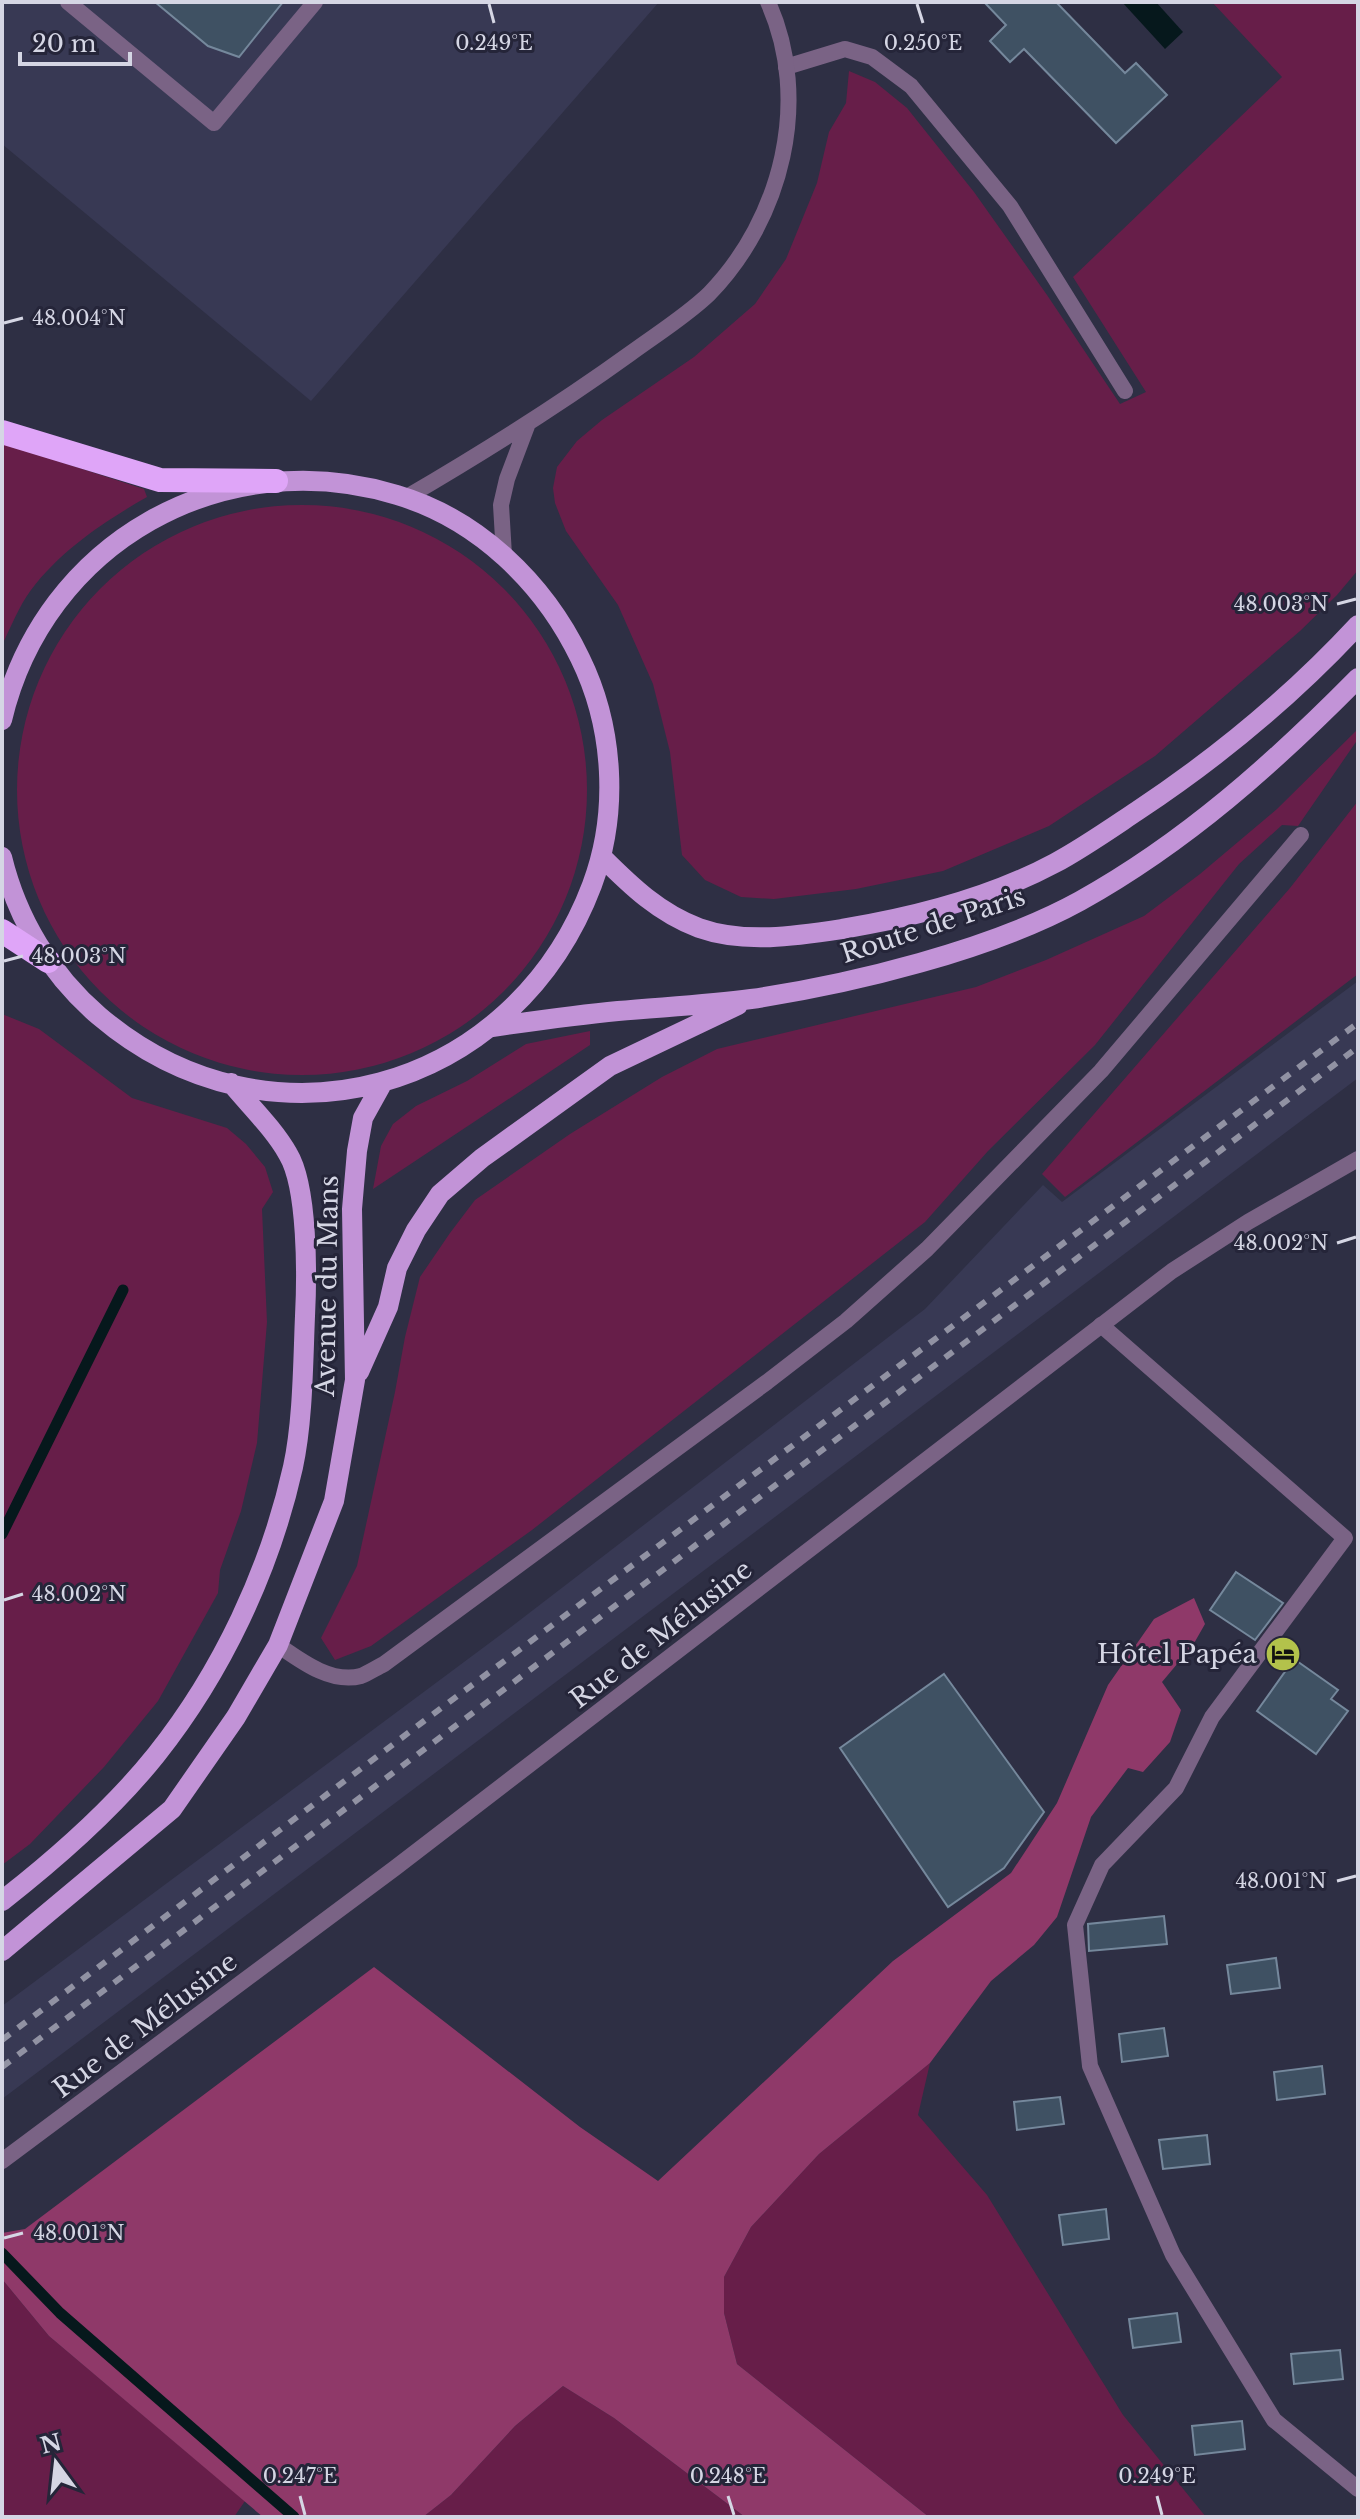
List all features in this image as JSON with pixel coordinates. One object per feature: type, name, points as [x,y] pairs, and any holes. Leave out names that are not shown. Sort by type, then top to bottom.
[{"type":"highway","points":[[2,432],[160,480],[276,481]]},
{"type":"highway","points":[[2,931],[48,961]]},
{"type":"main road","points":[[2,720],[8,694],[28,646],[52,606],[88,566],[129,532],[165,511],[218,491],[276,481],[334,481],[407,497],[461,524],[504,555],[541,593],[571,638],[594,693],[603,724],[609,781],[602,857],[580,916],[554,962],[524,997],[492,1027],[432,1064],[383,1082],[333,1092],[276,1092],[231,1083],[179,1068],[125,1038],[78,998],[48,961],[19,910],[2,857]]},
{"type":"main road","name":"Route de Paris","points":[[602,857],[664,912],[701,929],[740,937],[800,936],[929,911],[987,893],[1054,864],[1120,823],[1189,776],[1253,724],[1330,655],[1358,625]]},
{"type":"main road","name":"Route de Paris","points":[[492,1027],[613,1011],[750,999],[853,979],[999,937],[1078,902],[1147,861],[1212,813],[1281,755],[1358,678]]},
{"type":"main road","points":[[355,1380],[388,1307],[397,1268],[416,1230],[440,1194],[482,1158],[610,1066],[750,999]]},
{"type":"main road","name":"Avenue du Mans","points":[[2,1951],[172,1809],[236,1717],[278,1645],[334,1501],[355,1380],[356,1298],[352,1209],[355,1175],[363,1118],[383,1082]]},
{"type":"main road","name":"Avenue du Mans","points":[[2,1901],[96,1820],[156,1756],[197,1697],[237,1627],[278,1524],[294,1464],[303,1374],[306,1301],[299,1187],[289,1155],[231,1083]]},
{"type":"street","points":[[68,2],[214,123],[315,2]]},
{"type":"street","points":[[407,497],[527,426],[640,346],[708,295],[739,258],[762,218],[778,180],[786,141],[788,98],[785,55],[768,2]]},
{"type":"street","points":[[786,67],[845,49],[872,57],[911,86],[1010,206],[1125,391]]},
{"type":"street","points":[[504,555],[501,505],[507,479],[527,426]]},
{"type":"street","points":[[278,1645],[312,1668],[336,1675],[361,1676],[384,1664],[846,1321],[937,1239],[1101,1071],[1301,835]]},
{"type":"street","name":"Rue de Mélusine","points":[[2,2161],[395,1868],[1172,1271],[1248,1222],[1358,1159]]},
{"type":"street","points":[[1101,1325],[1345,1538],[1212,1717],[1176,1788],[1102,1865],[1075,1925],[1090,2066],[1173,2255],[1274,2420],[1358,2489]]},
{"type":"shaded area","points":[[2,2],[659,2],[311,401],[2,144]]},
{"type":"shaded area","points":[[1122,2],[1156,2],[1183,32],[1165,49]]},
{"type":"shaded area","points":[[1212,2],[1358,2],[1358,570],[1300,631],[1155,756],[1049,826],[943,871],[856,889],[774,899],[741,897],[705,880],[682,855],[670,752],[653,684],[618,605],[566,531],[555,503],[553,488],[557,467],[577,441],[602,420],[694,357],[755,304],[786,259],[817,183],[829,132],[846,103],[849,71],[875,82],[907,108],[974,192],[1120,404],[1146,392],[1073,277],[1282,77]]},
{"type":"shaded area","points":[[2,443],[144,489],[147,497],[100,526],[56,562],[27,596],[2,645]]},
{"type":"shaded area","points":[[302,505],[358,510],[411,526],[460,553],[504,588],[539,632],[566,681],[582,734],[587,790],[582,846],[566,899],[539,948],[504,992],[460,1027],[411,1054],[358,1070],[302,1075],[246,1070],[193,1054],[144,1027],[100,992],[65,948],[38,899],[22,846],[17,790],[22,734],[38,681],[65,632],[100,588],[144,553],[193,526],[246,510]]},
{"type":"shaded area","points":[[1358,729],[1358,739],[1298,826],[1282,825],[1239,864],[1095,1045],[988,1151],[925,1222],[532,1530],[371,1646],[335,1660],[321,1638],[357,1566],[420,1277],[475,1200],[570,1134],[662,1077],[717,1049],[976,987],[1144,916],[1277,809]]},
{"type":"shaded area","points":[[1358,801],[1358,974],[1065,1197],[1042,1174],[1290,888]]},
{"type":"shaded area","points":[[1358,981],[1358,1078],[2,2099],[2,2006],[511,1627],[925,1309],[1043,1185],[1062,1202]]},
{"type":"shaded area","points":[[2,1014],[39,1029],[132,1098],[227,1128],[246,1144],[265,1167],[273,1192],[262,1209],[267,1322],[257,1443],[241,1511],[220,1570],[218,1593],[158,1701],[104,1767],[30,1844],[2,1865]]},
{"type":"shaded area","points":[[590,1031],[590,1045],[373,1189],[381,1146],[393,1124],[416,1106],[467,1081],[526,1044]]},
{"type":"shaded area","points":[[1194,1598],[1205,1624],[1193,1645],[1162,1682],[1181,1710],[1170,1742],[1143,1772],[1128,1768],[1091,1817],[1057,1917],[1034,1945],[991,1981],[930,2063],[819,2154],[751,2227],[724,2277],[724,2313],[737,2364],[929,2517],[745,2517],[614,2418],[563,2386],[515,2426],[451,2495],[423,2517],[263,2517],[49,2336],[2,2279],[2,2233],[25,2229],[374,1967],[580,2127],[658,2181],[893,1961],[1011,1873],[1057,1803],[1108,1685],[1154,1619]]},
{"type":"shaded area","points":[[930,2063],[918,2115],[987,2195],[1123,2415],[1206,2517],[929,2517],[737,2364],[724,2313],[724,2277],[751,2227],[819,2154]]},
{"type":"shaded area","points":[[2,2279],[49,2336],[245,2501],[234,2517],[2,2517]]},
{"type":"shaded area","points":[[563,2386],[614,2418],[745,2517],[423,2517],[451,2495],[515,2426]]},
{"type":"building","points":[[155,2],[283,2],[239,57],[208,46]]},
{"type":"building","points":[[984,2],[1056,2],[1125,73],[1136,63],[1167,95],[1116,143],[1024,49],[1010,62],[990,41],[1006,25]]},
{"type":"building","points":[[1236,1572],[1283,1603],[1255,1640],[1210,1610]]},
{"type":"building","points":[[1294,1659],[1338,1690],[1331,1699],[1348,1711],[1316,1754],[1257,1711]]},
{"type":"building","points":[[944,1674],[1044,1812],[1004,1868],[948,1907],[840,1748]]},
{"type":"building","points":[[1164,1916],[1167,1944],[1089,1951],[1088,1924]]},
{"type":"building","points":[[1276,1958],[1280,1988],[1231,1994],[1227,1965]]},
{"type":"building","points":[[1164,2028],[1168,2056],[1122,2062],[1119,2034]]},
{"type":"building","points":[[1322,2066],[1325,2094],[1277,2100],[1274,2072]]},
{"type":"building","points":[[1060,2097],[1064,2124],[1017,2130],[1014,2102]]},
{"type":"building","points":[[1207,2135],[1210,2164],[1163,2169],[1159,2140]]},
{"type":"building","points":[[1106,2209],[1109,2239],[1063,2245],[1059,2215]]},
{"type":"building","points":[[1177,2313],[1181,2342],[1133,2348],[1129,2319]]},
{"type":"building","points":[[1340,2350],[1343,2379],[1294,2384],[1291,2354]]},
{"type":"building","points":[[1242,2421],[1245,2449],[1195,2455],[1192,2426]]},
{"type":"waterway","points":[[2,1534],[123,1290]]},
{"type":"waterway","points":[[2,2253],[60,2313],[294,2517]]},
{"type":"railway","points":[[2,2040],[1358,1023]]},
{"type":"railway","points":[[2,2067],[1358,1047]]},
{"type":"place","name":"Hôtel Papéa","points":[[1283,1654]]}]
